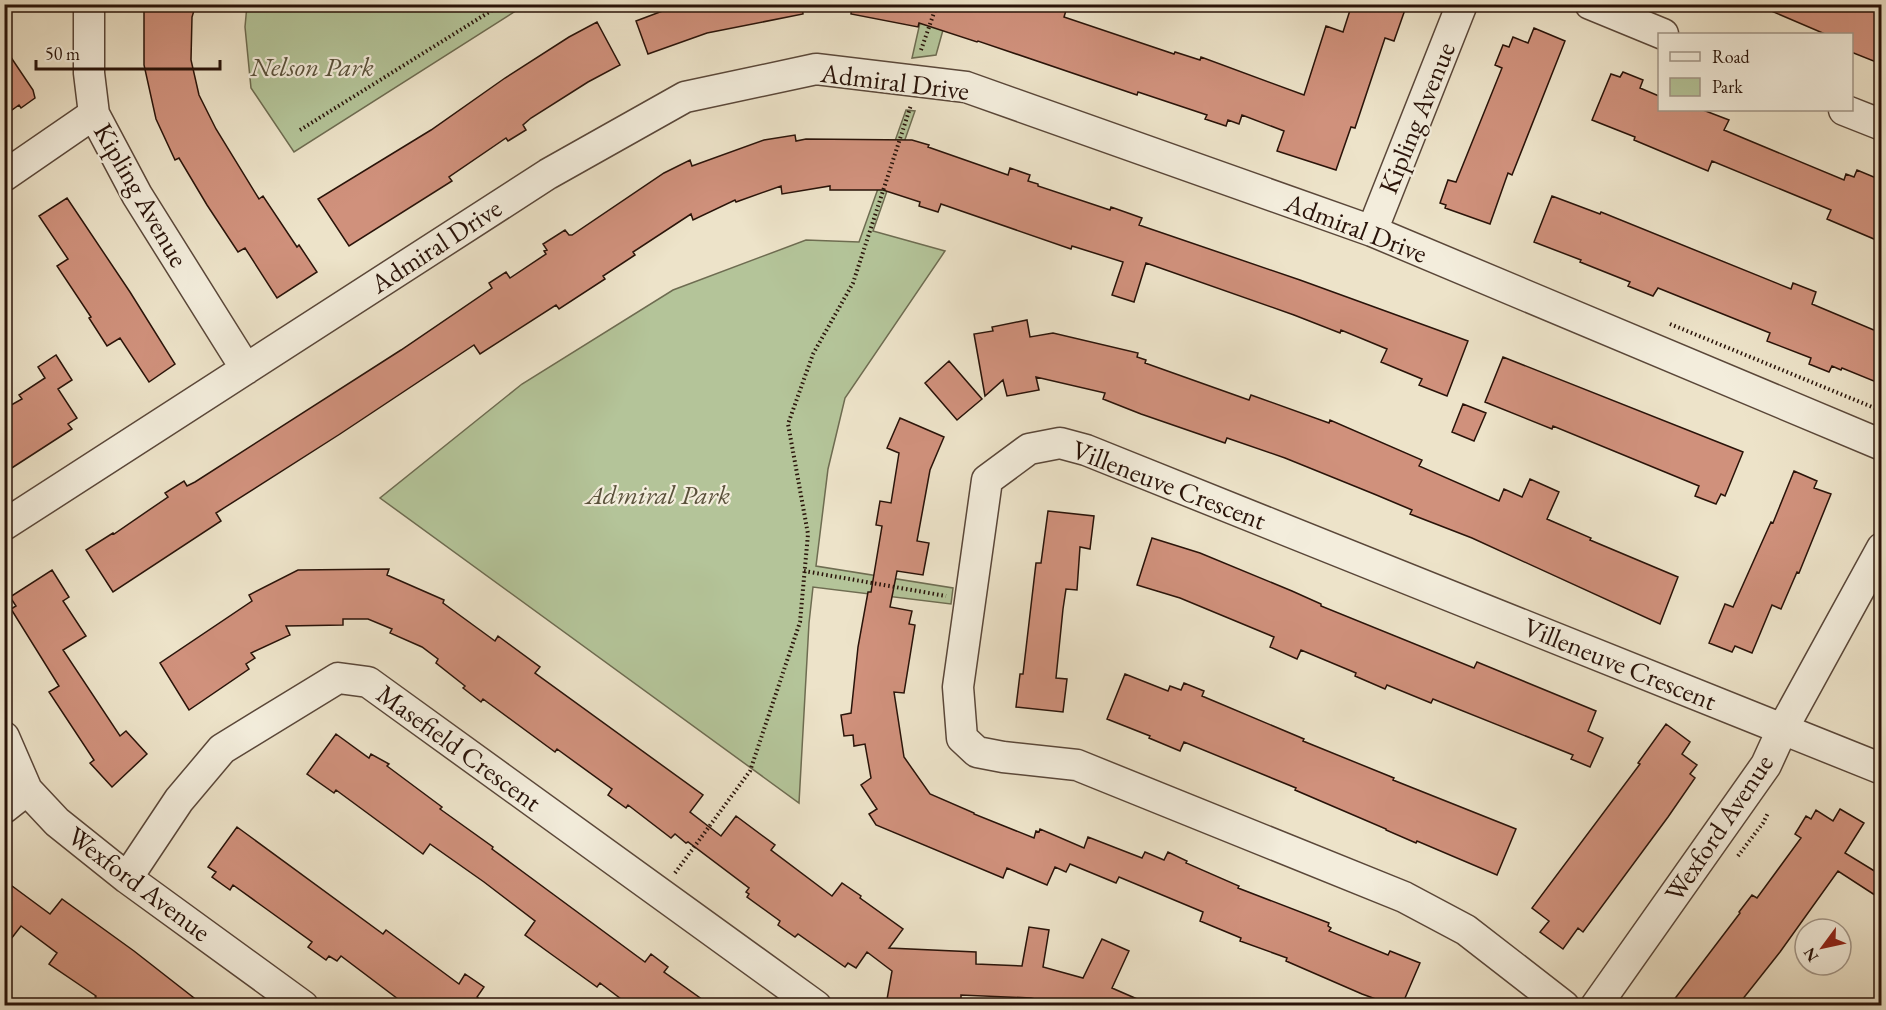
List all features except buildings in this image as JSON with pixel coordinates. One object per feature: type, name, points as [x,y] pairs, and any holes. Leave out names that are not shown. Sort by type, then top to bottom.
[{"type":"street","name":"Kipling Avenue","points":[[89,4],[89,73],[94,114],[137,195],[246,369]]},
{"type":"street","name":"Kipling Avenue","points":[[1372,231],[1462,4]]},
{"type":"street","points":[[1590,4],[1661,33]]},
{"type":"street","name":"Admiral Drive","points":[[4,525],[548,174],[685,97],[816,69],[966,87],[1372,231],[1881,445]]},
{"type":"street","points":[[1846,111],[1881,125]]},
{"type":"street","points":[[4,176],[94,114]]},
{"type":"street","name":"Villeneuve Crescent","points":[[1564,1005],[1466,930],[1404,897],[1077,765],[977,752],[962,738],[958,687],[987,480],[1029,449],[1060,443],[1086,450],[1881,768]]},
{"type":"street","name":"Wexford Avenue","points":[[1596,1005],[1766,765],[1782,730],[1881,548]]},
{"type":"street","name":"Masefield Crescent","points":[[128,878],[179,800],[222,749],[338,678],[368,682],[816,1005]]},
{"type":"street","name":"Wexford Avenue","points":[[4,737],[16,799],[57,822],[128,878],[303,1005]]},
{"type":"path","points":[[300,130],[502,4]]},
{"type":"path","points":[[921,50],[937,4]]},
{"type":"path","points":[[670,880],[750,771],[800,622],[808,534],[788,424],[813,354],[853,283],[910,111],[917,81]]},
{"type":"path","points":[[804,570],[970,600]]},
{"type":"green space","name":"Nelson Park","points":[[247,4],[525,5],[294,152],[251,88],[245,27]]},
{"type":"green space","points":[[924,5],[950,5],[936,55],[912,58]]},
{"type":"green space","name":"Admiral Park","points":[[906,110],[915,111],[873,231],[945,251],[845,398],[828,469],[816,566],[953,588],[951,604],[813,587],[799,803],[380,498],[522,384],[673,290],[806,240],[859,242]]}]
